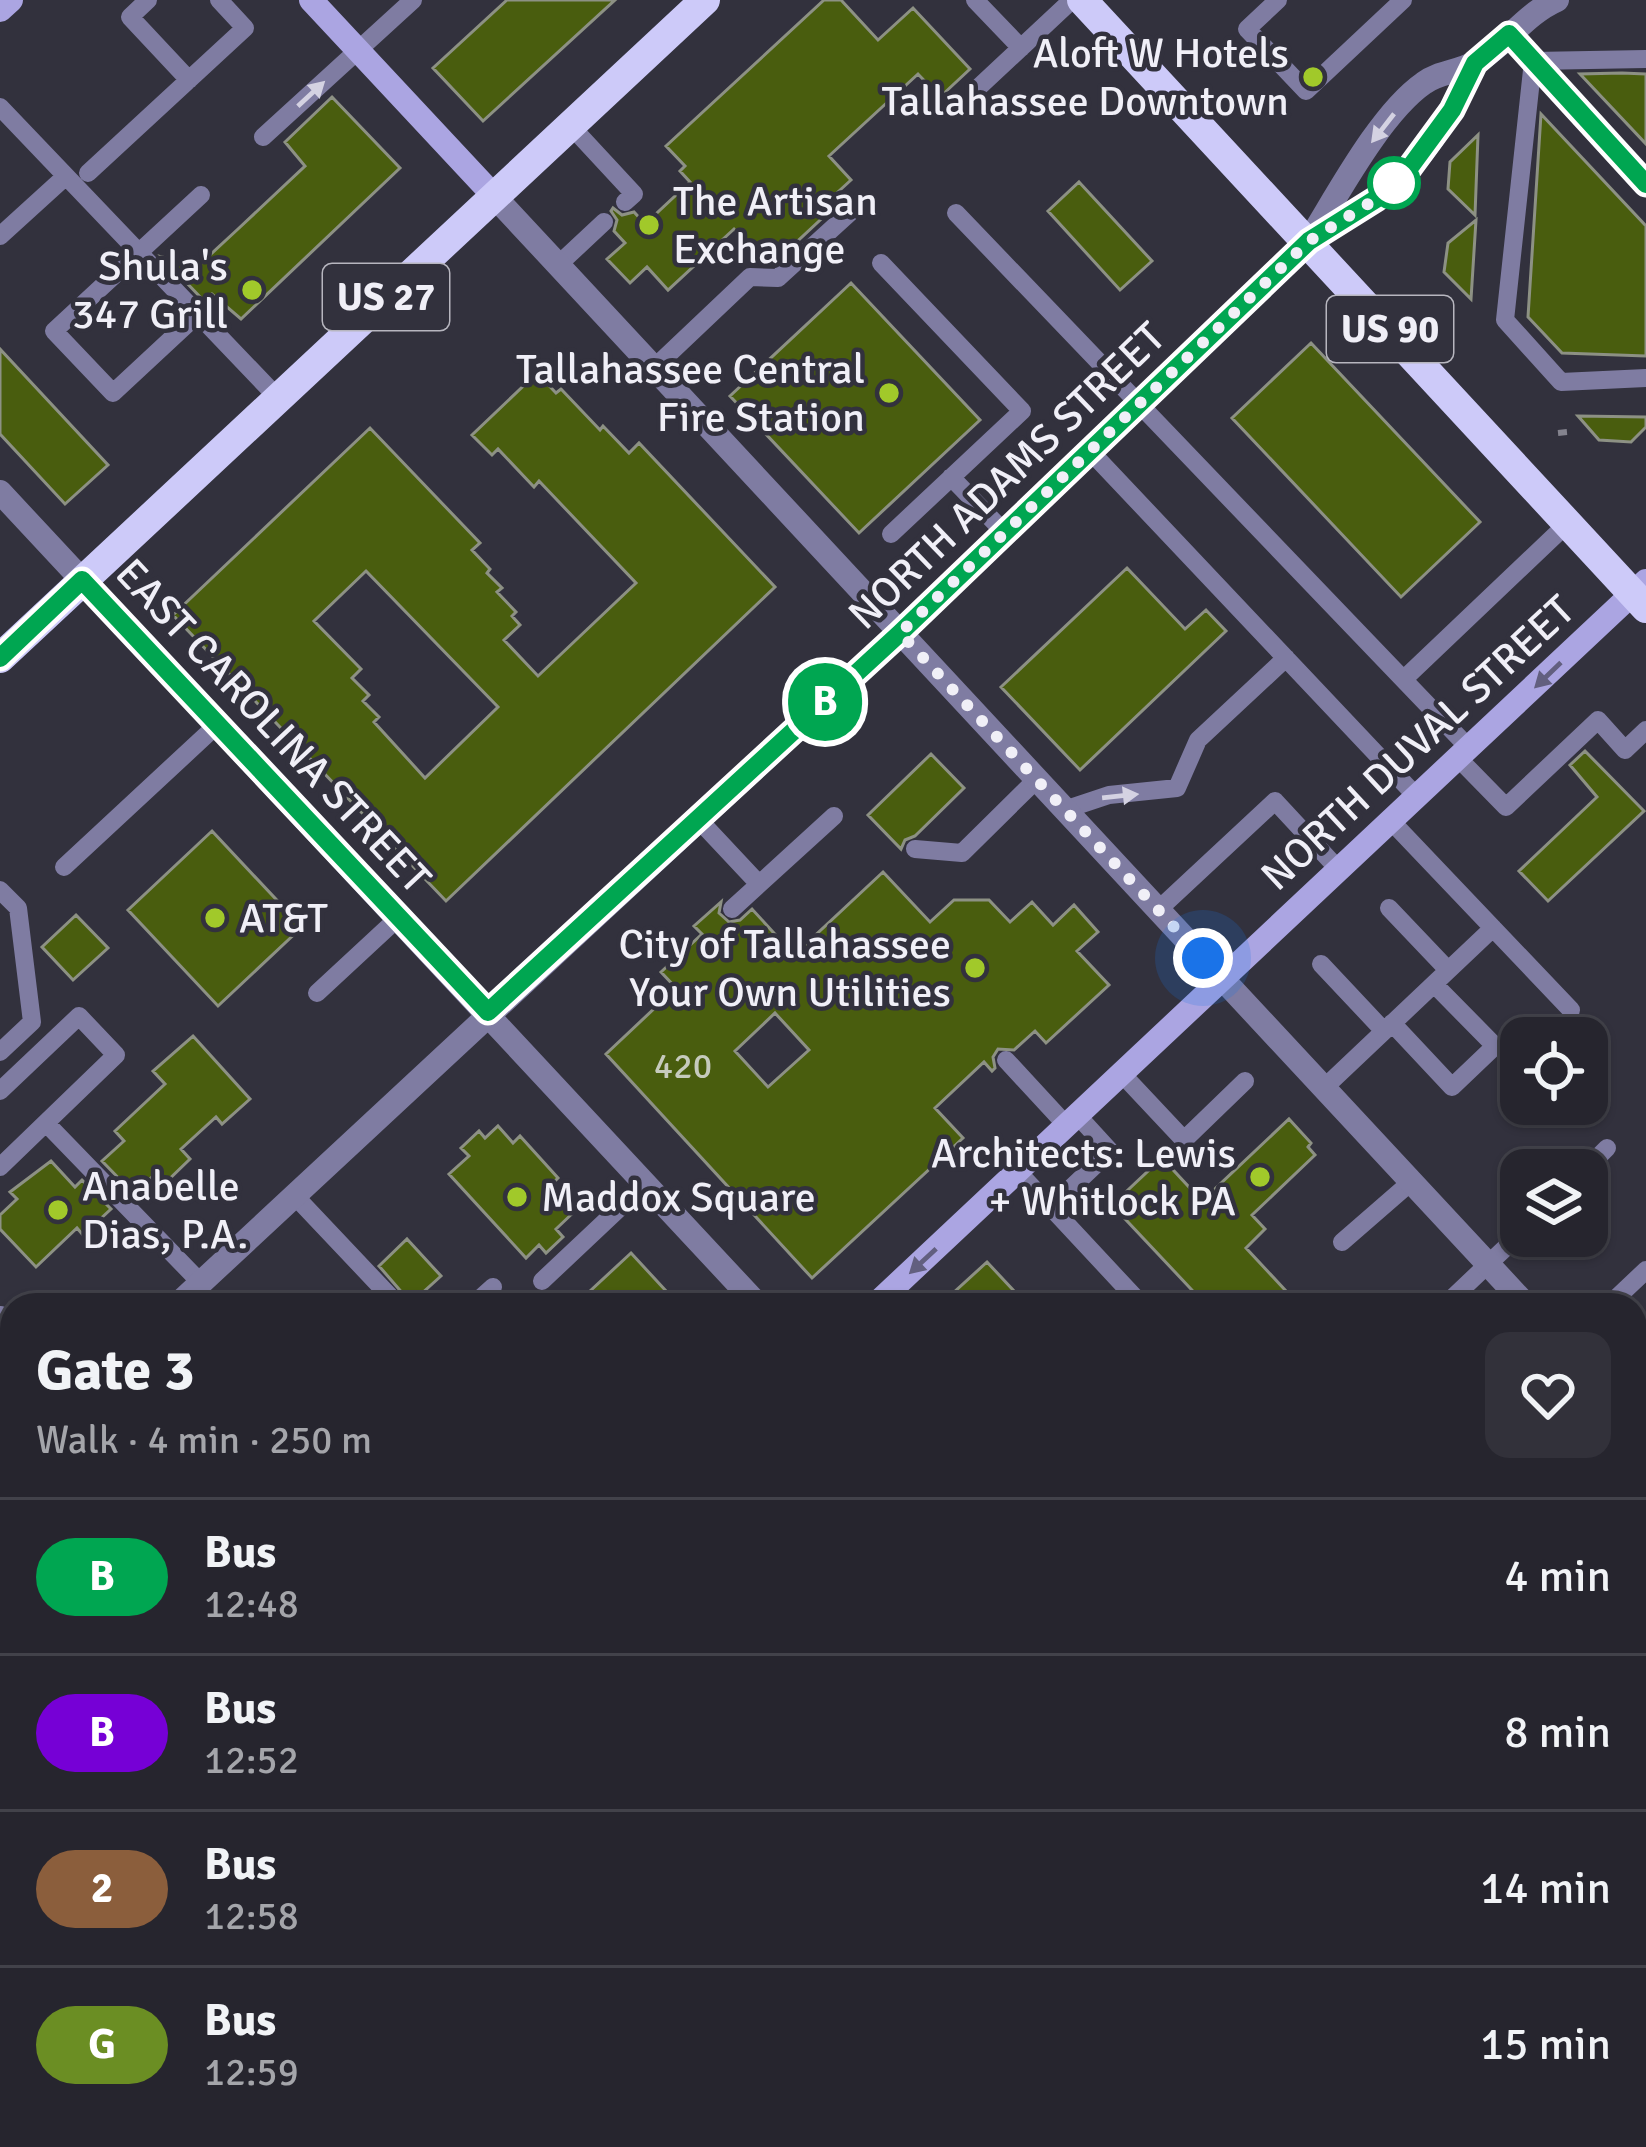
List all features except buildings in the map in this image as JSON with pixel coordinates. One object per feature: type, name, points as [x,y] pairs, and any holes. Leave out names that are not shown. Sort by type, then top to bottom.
[{"type":"main road","points":[[0,10],[11,0]]},
{"type":"main road","points":[[311,0],[494,196]]},
{"type":"main road","name":"US 90","points":[[1082,0],[1568,524],[1642,594]]},
{"type":"main road","name":"US 27","points":[[0,658],[570,125],[692,4]]},
{"type":"main road","name":"NORTH DUVAL STREET","points":[[888,1293],[1642,594]]},
{"type":"street","name":"NORTH ADAMS STREET","points":[[1309,241],[1354,167],[1424,82],[1475,63],[1547,2]]},
{"type":"street","name":"NORTH ADAMS STREET","points":[[190,1293],[900,633],[1309,241],[1376,199],[1405,174],[1452,110],[1475,63]]},
{"type":"street","points":[[494,196],[1515,1293]]},
{"type":"street","name":"EAST CAROLINA STREET","points":[[0,492],[747,1293]]},
{"type":"lane","points":[[88,173],[245,28],[219,0]]},
{"type":"lane","points":[[263,137],[412,0]]},
{"type":"lane","points":[[976,0],[1021,48]]},
{"type":"lane","points":[[980,86],[1072,0]]},
{"type":"lane","points":[[1278,0],[1247,29],[1306,92],[1403,0]]},
{"type":"lane","points":[[145,1],[130,17],[189,80]]},
{"type":"lane","points":[[1509,34],[1646,184]]},
{"type":"lane","points":[[1533,61],[1646,58]]},
{"type":"lane","points":[[1533,61],[1505,320],[1562,382],[1646,378]]},
{"type":"lane","points":[[4,118],[66,176],[278,398]]},
{"type":"lane","points":[[570,125],[634,194],[625,202]]},
{"type":"lane","points":[[0,236],[66,176]]},
{"type":"lane","points":[[198,314],[113,393],[54,332],[201,195]]},
{"type":"lane","points":[[654,368],[750,277],[778,278],[857,206]]},
{"type":"lane","points":[[956,213],[1404,680],[1506,807],[1598,720],[1625,750],[1646,730]]},
{"type":"lane","points":[[558,265],[604,222]]},
{"type":"lane","points":[[881,263],[1022,411],[891,534]]},
{"type":"lane","points":[[1091,452],[1418,798]]},
{"type":"lane","points":[[951,478],[1005,533]]},
{"type":"lane","points":[[1404,680],[1568,524]]},
{"type":"lane","points":[[1064,810],[1109,794],[1151,794],[1177,788],[1198,740],[1286,658]]},
{"type":"lane","points":[[64,867],[218,724]]},
{"type":"lane","points":[[915,849],[962,854],[1036,780]]},
{"type":"lane","points":[[1158,910],[1275,801],[1340,871]]},
{"type":"lane","points":[[732,909],[834,816]]},
{"type":"lane","points":[[698,819],[759,884]]},
{"type":"lane","points":[[1393,822],[1571,1010]]},
{"type":"lane","points":[[0,890],[17,908],[32,1022],[4,1041]]},
{"type":"lane","points":[[1321,964],[1451,1087],[1495,1046],[1389,908]]},
{"type":"lane","points":[[317,993],[399,917]]},
{"type":"lane","points":[[1324,1088],[1493,928]]},
{"type":"lane","points":[[0,1091],[79,1016],[116,1055],[0,1167]]},
{"type":"lane","points":[[1006,1060],[1110,1151],[1051,1207]]},
{"type":"lane","points":[[1122,1074],[1184,1140],[1244,1081]]},
{"type":"lane","points":[[46,1123],[200,1283]]},
{"type":"lane","points":[[1018,1172],[1131,1293]]},
{"type":"lane","points":[[1342,1242],[1411,1182]]},
{"type":"lane","points":[[542,1281],[646,1183]]},
{"type":"lane","points":[[294,1195],[387,1293]]},
{"type":"lane","points":[[1458,1293],[1500,1254]]},
{"type":"lane","points":[[1622,1293],[1646,1270]]},
{"type":"lane","points":[[486,1293],[493,1287]]},
{"type":"path","points":[[1558,433],[1568,431]]},
{"type":"bus line","name":"B","points":[[0,658],[82,580],[488,1012],[900,633],[1309,241],[1376,199],[1405,174],[1452,110],[1475,63],[1509,34],[1646,184]]},
{"type":"place","name":"Aloft W Hotels Tallahassee Downtown","points":[[1313,77]]},
{"type":"place","name":"The Artisan Exchange","points":[[649,225]]},
{"type":"place","name":"Shula's 347 Grill","points":[[252,290]]},
{"type":"place","name":"Tallahassee Central Fire Station","points":[[889,393]]},
{"type":"place","name":"AT&T","points":[[215,918]]},
{"type":"place","name":"City of Tallahassee Your Own Utilities","points":[[975,968]]},
{"type":"place","name":"Architects: Lewis + Whitlock PA","points":[[1260,1177]]},
{"type":"place","name":"Maddox Square","points":[[517,1197]]},
{"type":"place","name":"Anabelle Dias, P.A.","points":[[58,1210]]},
{"type":"route","points":[[1203,958],[900,633],[1309,241],[1376,199],[1405,174],[1394,183]]}]
